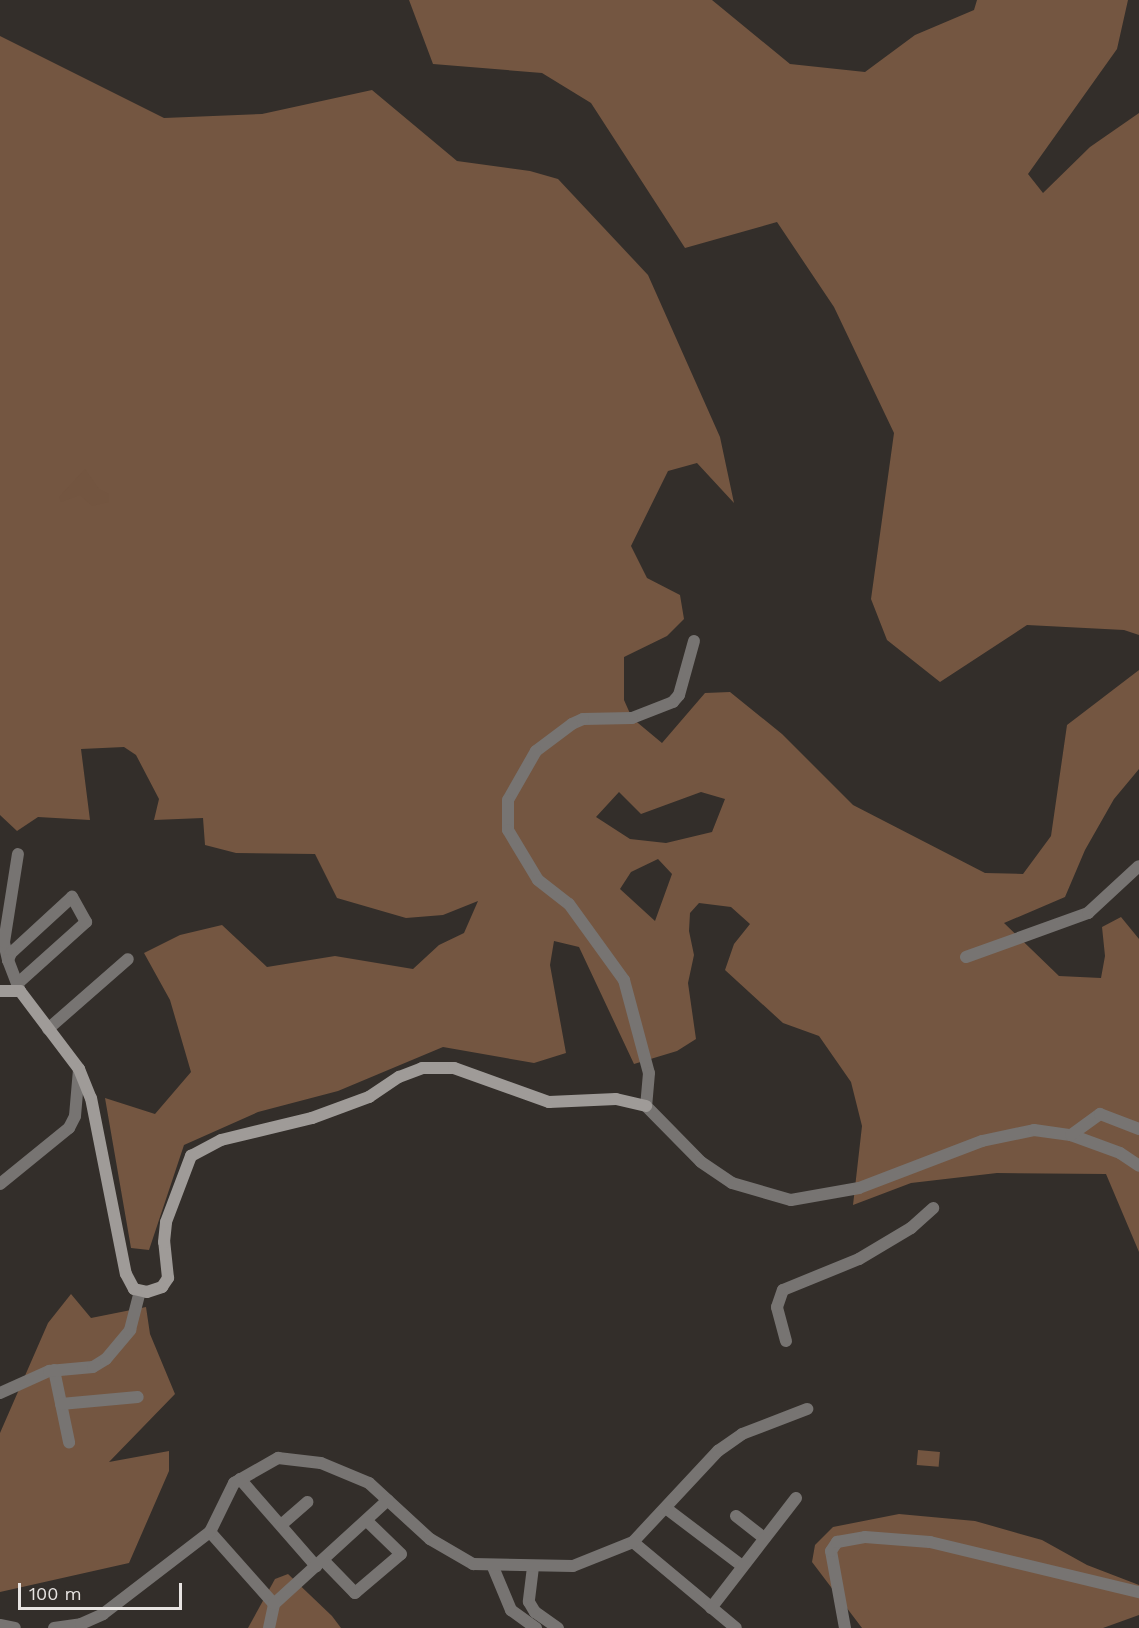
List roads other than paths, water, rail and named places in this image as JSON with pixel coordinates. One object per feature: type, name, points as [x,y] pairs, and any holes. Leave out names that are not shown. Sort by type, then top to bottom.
[{"type":"street","points":[[646,1106],[649,1073],[624,980],[569,904],[538,880],[508,830],[508,800],[536,751],[572,724],[583,719],[632,718],[673,702],[679,695],[694,641]]},
{"type":"street","points":[[18,854],[4,942],[8,960],[19,987],[79,1069],[91,1098],[126,1274],[134,1289],[140,1291],[162,1287],[168,1278],[164,1242],[166,1222],[191,1156],[221,1140],[312,1118],[369,1096],[422,1068],[454,1068],[549,1102],[616,1099],[646,1106],[663,1118],[683,1146],[717,1173],[764,1195],[791,1200],[859,1188],[982,1141],[1034,1130],[1071,1135],[1120,1153],[1139,1166]]},
{"type":"street","points":[[966,957],[1088,913],[1137,870]]},
{"type":"street","points":[[0,991],[19,987],[86,922],[72,897],[8,960]]},
{"type":"street","points":[[48,1029],[128,959]]},
{"type":"street","points":[[0,1184],[69,1128],[75,1116],[79,1069]]},
{"type":"street","points":[[1071,1135],[1100,1114],[1139,1129]]},
{"type":"street","points":[[786,1341],[777,1307],[783,1290],[859,1259],[911,1228],[933,1208]]},
{"type":"street","points":[[0,1393],[54,1370],[93,1367],[106,1359],[130,1330],[140,1291]]},
{"type":"street","points":[[54,1370],[69,1442]]},
{"type":"street","points":[[61,1404],[138,1397]]},
{"type":"street","points":[[54,1628],[81,1624],[103,1614],[210,1532],[240,1479],[278,1458],[300,1458],[369,1483],[450,1553],[473,1564],[494,1567],[573,1566],[633,1542],[667,1509],[718,1451],[742,1434],[807,1409]]},
{"type":"street","points":[[240,1479],[280,1525],[319,1563],[355,1593],[401,1554],[368,1522]]},
{"type":"street","points":[[711,1608],[796,1498]]},
{"type":"street","points":[[269,1628],[274,1604],[368,1522],[388,1500]]},
{"type":"street","points":[[280,1525],[307,1502]]},
{"type":"street","points":[[667,1509],[742,1566]]},
{"type":"street","points":[[736,1516],[764,1538]]},
{"type":"street","points":[[210,1532],[274,1604]]},
{"type":"street","points":[[845,1628],[831,1551],[837,1542],[865,1537],[930,1542],[1139,1592]]},
{"type":"street","points":[[633,1542],[736,1628]]},
{"type":"street","points":[[494,1567],[511,1610],[536,1628]]},
{"type":"street","points":[[533,1567],[529,1602],[536,1612],[558,1628]]},
{"type":"street","points":[[0,1625],[15,1628]]}]
